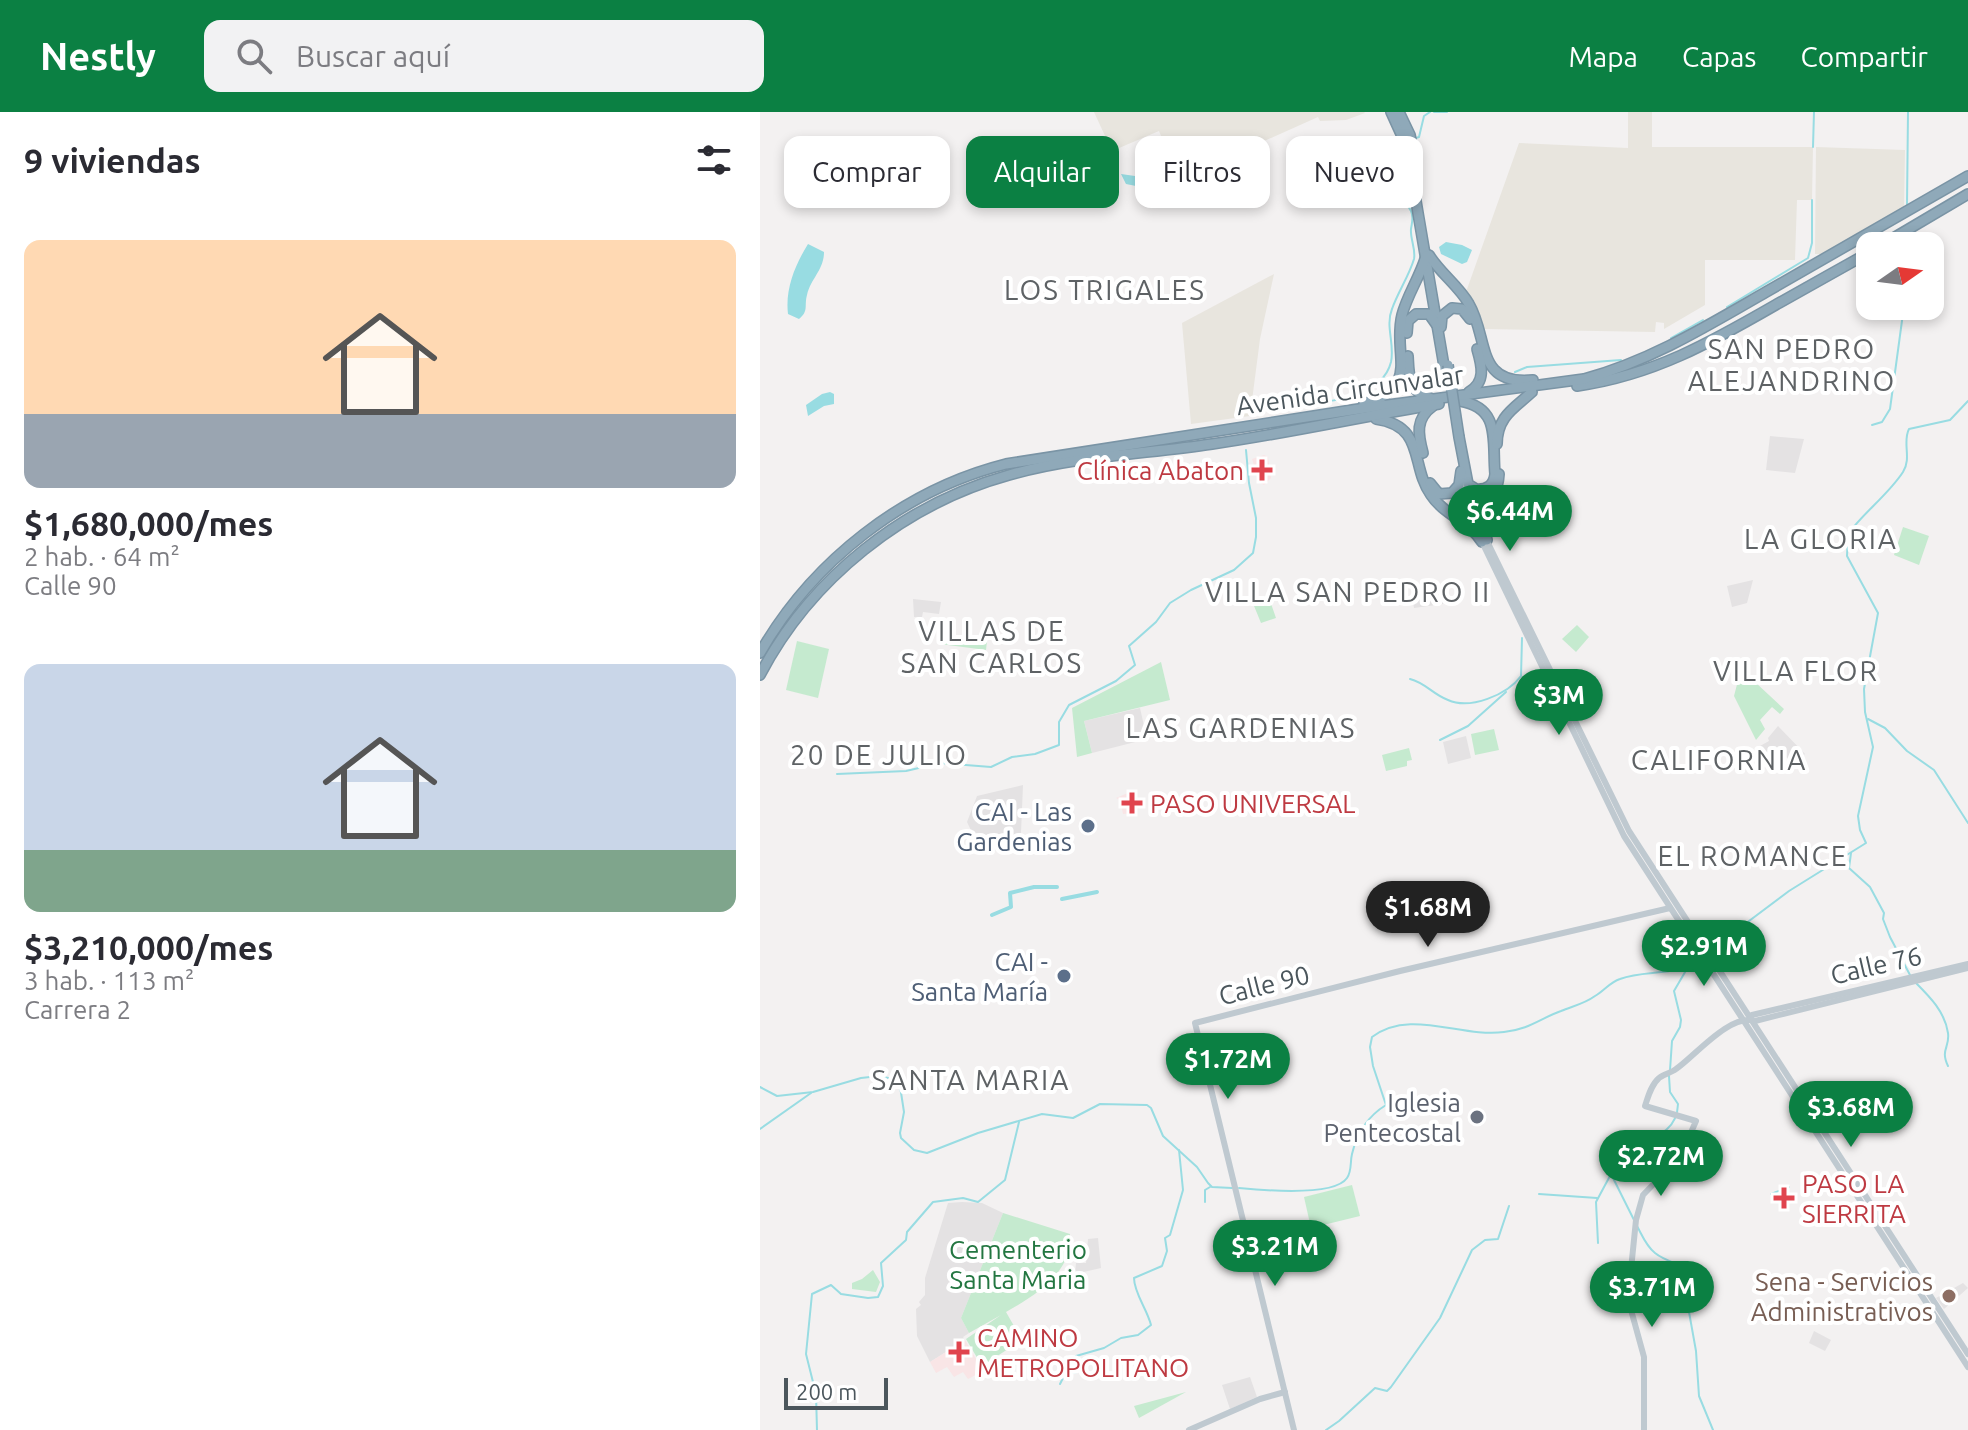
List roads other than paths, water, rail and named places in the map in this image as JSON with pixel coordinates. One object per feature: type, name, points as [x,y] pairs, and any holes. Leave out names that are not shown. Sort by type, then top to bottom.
[{"type":"highway","points":[[1391,112],[1409,160],[1464,478],[1478,490],[1488,487],[1493,481],[1491,427],[1483,409],[1460,398]]},
{"type":"highway","points":[[1272,424],[1293,416],[1382,398],[1392,389],[1402,368],[1402,314],[1427,256],[1413,148],[1399,112]]},
{"type":"highway","name":"Avenida Circunvalar","points":[[1529,389],[1614,371],[1660,351],[1968,176]]},
{"type":"highway","points":[[1904,232],[1968,194]]},
{"type":"highway","points":[[1854,241],[1853,247],[1825,263],[1825,269],[1830,270],[1856,255]]},
{"type":"highway","points":[[1427,256],[1469,304],[1484,355],[1496,371],[1514,380],[1602,370],[1652,351],[1660,351]]},
{"type":"highway","name":"Avenida Circunvalar","points":[[760,653],[785,624],[865,549],[918,513],[972,488],[1009,475],[1062,465],[1273,435],[1460,398],[1617,378],[1667,363],[1729,334],[1856,260]]},
{"type":"highway","points":[[1440,327],[1442,316],[1450,308],[1460,308],[1470,318],[1482,373],[1476,388],[1460,398]]},
{"type":"highway","points":[[1440,327],[1430,315],[1421,312],[1411,317],[1406,329],[1411,384],[1422,396],[1437,402],[1423,415],[1418,430],[1430,484],[1436,493],[1448,494],[1464,478]]},
{"type":"highway","points":[[1484,541],[1484,520],[1499,483],[1498,430],[1508,412],[1529,389],[1544,379],[1561,382]]},
{"type":"highway","name":"Avenida Circunvalar","points":[[760,675],[785,624],[812,581],[868,532],[913,501],[967,476],[1006,464],[1437,402]]},
{"type":"highway","points":[[1364,417],[1391,423],[1409,436],[1417,451],[1430,495],[1484,541]]},
{"type":"street","points":[[1464,478],[1484,541],[1620,829],[1747,1020],[1968,1367]]},
{"type":"street","points":[[1484,541],[1618,810],[1701,951]]},
{"type":"street","points":[[1670,908],[1679,911]]},
{"type":"street","name":"Calle 90","points":[[1285,1392],[1195,1023],[1670,908]]},
{"type":"street","name":"Calle 76","points":[[1644,1430],[1644,1357],[1628,1299],[1636,1223],[1643,1195],[1670,1167],[1686,1144],[1696,1121],[1645,1106],[1657,1080],[1705,1043],[1755,1014],[1968,966]]},
{"type":"street","name":"Calle 76","points":[[1747,1020],[1762,1019],[1968,966]]},
{"type":"street","points":[[1759,1033],[1762,1019]]},
{"type":"street","points":[[1747,1020],[1759,1033],[1968,1354]]},
{"type":"street","points":[[1189,1430],[1249,1403],[1285,1392],[1294,1430]]},
{"type":"water","points":[[1121,174],[1135,176],[1135,186],[1126,184]]},
{"type":"water","points":[[1446,242],[1472,250],[1467,262],[1462,264],[1441,254],[1439,247]]},
{"type":"water","points":[[808,244],[824,252],[820,269],[809,289],[805,311],[799,319],[788,314],[788,295],[795,269]]},
{"type":"water","points":[[830,392],[834,394],[834,404],[808,416],[806,405]]},
{"type":"waterway","points":[[1419,136],[1424,116],[1430,112]]},
{"type":"waterway","points":[[1434,112],[1447,112]]},
{"type":"waterway","points":[[1813,147],[1814,112]]},
{"type":"waterway","points":[[1907,205],[1908,112]]},
{"type":"waterway","points":[[1727,307],[1808,258],[1812,243],[1812,200]]},
{"type":"waterway","points":[[1255,414],[1272,408],[1357,394],[1373,387],[1384,376],[1392,355],[1390,315],[1414,255],[1411,233],[1413,217],[1409,208]]},
{"type":"waterway","points":[[1671,338],[1703,320]]},
{"type":"waterway","points":[[1872,425],[1882,422],[1890,409],[1902,320]]},
{"type":"waterway","points":[[1515,372],[1527,367],[1621,360]]},
{"type":"waterway","points":[[1693,963],[1789,891],[1866,843],[1858,816],[1873,747],[1865,712],[1864,689],[1878,613],[1847,556],[1848,534],[1906,467],[1909,429],[1950,420],[1968,401]]},
{"type":"waterway","points":[[837,774],[906,771],[940,763],[991,767],[1012,757],[1035,754],[1059,745],[1059,722],[1069,705],[1116,681],[1135,665],[1129,646],[1156,622],[1170,603],[1234,570],[1253,553],[1256,518],[1246,450]]},
{"type":"waterway","points":[[1410,679],[1457,703],[1488,699],[1507,689],[1521,676],[1522,638]]},
{"type":"waterway","points":[[1440,740],[1468,726],[1506,692]]},
{"type":"waterway","points":[[1868,719],[1885,728],[1907,751],[1934,770],[1968,823]]},
{"type":"waterway","points":[[1851,853],[1849,868],[1870,887],[1884,913],[1883,919],[1890,937],[1910,975]]},
{"type":"waterway","points":[[992,915],[1011,907],[1010,893],[1034,887],[1057,887]]},
{"type":"waterway","points":[[1062,899],[1097,892]]},
{"type":"waterway","points":[[1663,955],[1694,959]]},
{"type":"waterway","points":[[1239,1188],[1313,1190],[1328,1188],[1347,1178],[1360,1132],[1374,1114],[1386,1105],[1370,1047],[1372,1037],[1387,1029],[1419,1024],[1488,1033],[1513,1031],[1587,1001],[1620,979],[1691,964]]},
{"type":"waterway","points":[[1670,1070],[1672,1041],[1681,1020],[1674,991],[1688,967]]},
{"type":"waterway","points":[[1916,983],[1944,1018],[1948,1033],[1945,1052],[1948,1066]]},
{"type":"waterway","points":[[760,1087],[777,1096],[813,1092],[861,1078],[879,1076],[893,1079],[900,1086],[904,1112],[901,1138],[914,1150],[927,1153],[978,1133],[1042,1114],[1073,1118],[1100,1104],[1147,1105],[1163,1136],[1197,1167],[1212,1187],[1232,1188]]},
{"type":"waterway","points":[[1598,1243],[1596,1202],[1611,1174],[1614,1157],[1663,1132],[1676,1116],[1678,1104],[1670,1092],[1669,1076]]},
{"type":"waterway","points":[[760,1129],[811,1093]]},
{"type":"waterway","points":[[817,1430],[816,1394],[806,1354],[812,1294],[831,1285],[841,1294],[878,1297],[883,1286],[881,1263],[906,1240],[907,1232],[933,1202],[963,1198],[978,1202],[1005,1180],[1019,1122]]},
{"type":"waterway","points":[[1060,1384],[1065,1374],[1077,1372],[1076,1356],[1104,1348],[1121,1338],[1138,1335],[1151,1325],[1134,1278],[1162,1266],[1167,1251],[1165,1238],[1170,1235],[1183,1190],[1179,1150]]},
{"type":"waterway","points":[[1612,1176],[1634,1220]]},
{"type":"waterway","points":[[1205,1202],[1205,1190],[1210,1187]]},
{"type":"waterway","points":[[1771,1194],[1789,1187]]},
{"type":"waterway","points":[[1539,1194],[1597,1198]]},
{"type":"waterway","points":[[1326,1430],[1375,1388],[1387,1391],[1391,1387],[1440,1318],[1472,1250],[1485,1240],[1498,1239],[1509,1206]]},
{"type":"waterway","points":[[1637,1226],[1655,1253],[1699,1277],[1689,1312],[1699,1396],[1713,1430]]},
{"type":"place","name":"Clínica Abaton","points":[[1262,470]]},
{"type":"place","name":"PASO UNIVERSAL","points":[[1132,803]]},
{"type":"place","name":"CAI - Las Gardenias","points":[[1088,826]]},
{"type":"place","name":"CAI - Santa María","points":[[1064,976]]},
{"type":"place","name":"Iglesia Pentecostal","points":[[1477,1117]]},
{"type":"place","name":"PASO LA SIERRITA","points":[[1784,1198]]},
{"type":"place","name":"Sena - Servicios Administrativos","points":[[1949,1296]]},
{"type":"place","name":"CAMINO METROPOLITANO","points":[[959,1352]]},
{"type":"district","name":"LOS TRIGALES","points":[[1105,289]]},
{"type":"district","name":"SAN PEDRO ALEJANDRINO","points":[[1792,364]]},
{"type":"district","name":"LA GLORIA","points":[[1821,538]]},
{"type":"district","name":"VILLA SAN PEDRO II","points":[[1348,591]]},
{"type":"district","name":"VILLAS DE SAN CARLOS","points":[[992,646]]},
{"type":"district","name":"VILLA FLOR","points":[[1796,670]]},
{"type":"district","name":"LAS GARDENIAS","points":[[1241,727]]},
{"type":"district","name":"20 DE JULIO","points":[[879,754]]},
{"type":"district","name":"CALIFORNIA","points":[[1719,759]]},
{"type":"district","name":"EL ROMANCE","points":[[1753,855]]},
{"type":"district","name":"SANTA MARIA","points":[[971,1079]]},
{"type":"park label","name":"Cementerio Santa Maria","points":[[1018,1264]]}]
